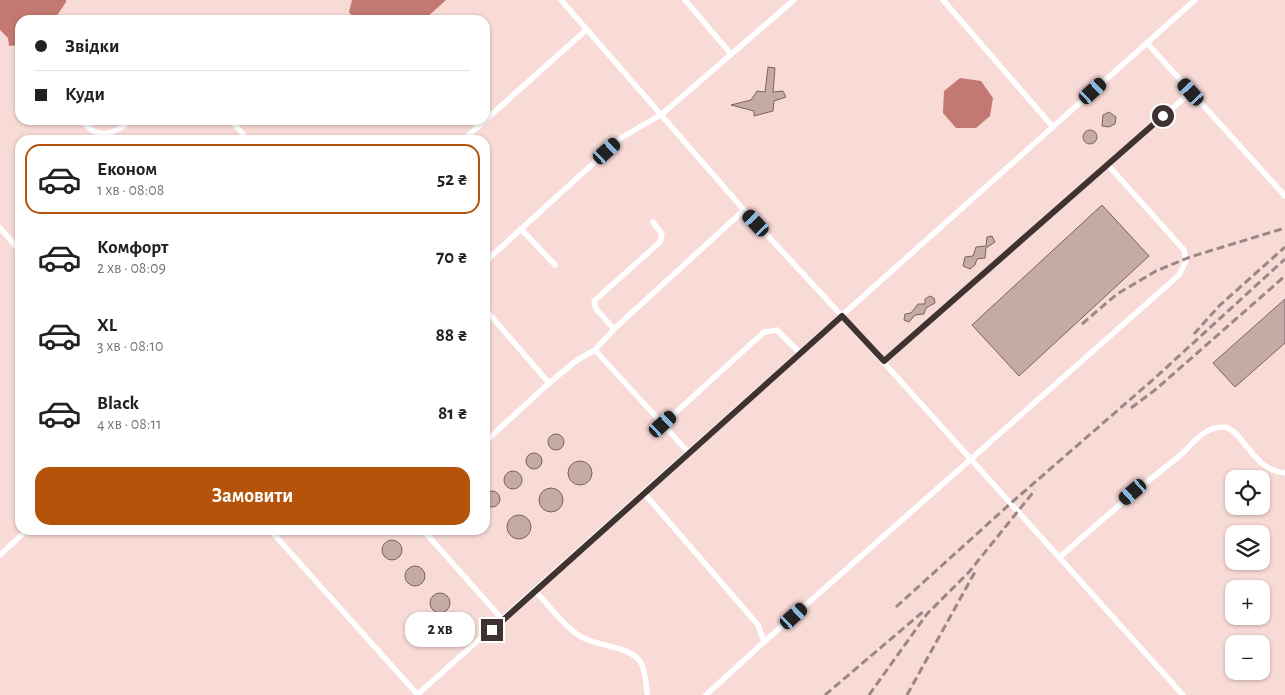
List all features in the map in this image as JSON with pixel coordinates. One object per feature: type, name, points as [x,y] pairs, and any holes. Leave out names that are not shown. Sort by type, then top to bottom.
[{"type":"lane","points":[[561,0],[585,31],[662,114],[744,210],[884,361],[1183,695]]},
{"type":"lane","points":[[685,0],[731,54]]},
{"type":"lane","points":[[490,257],[621,138],[662,114],[794,0]]},
{"type":"lane","points":[[943,0],[1053,127]]},
{"type":"lane","points":[[274,535],[418,695],[1195,0]]},
{"type":"lane","points":[[490,116],[585,31]]},
{"type":"lane","points":[[1147,43],[1285,196]]},
{"type":"lane","points":[[884,361],[1191,92]]},
{"type":"lane","points":[[88,125],[93,130],[106,134],[113,134],[125,125]]},
{"type":"lane","points":[[235,125],[244,135]]},
{"type":"lane","points":[[469,135],[480,125]]},
{"type":"lane","points":[[706,695],[1179,275],[1185,265],[1186,255],[1184,250],[1108,165]]},
{"type":"lane","points":[[490,437],[549,383],[577,360],[595,350],[614,330],[744,210]]},
{"type":"lane","points":[[614,330],[596,308],[594,301],[660,242],[662,234],[653,222]]},
{"type":"lane","points":[[0,228],[15,245]]},
{"type":"lane","points":[[521,229],[555,265]]},
{"type":"lane","points":[[490,314],[549,383]]},
{"type":"lane","points":[[663,424],[770,329],[782,333],[800,353]]},
{"type":"lane","points":[[595,350],[689,453]]},
{"type":"lane","points":[[1060,557],[1145,482],[1178,457],[1196,438],[1211,430],[1224,427],[1233,430],[1257,460],[1270,469],[1285,473]]},
{"type":"lane","points":[[644,493],[758,625],[764,642]]},
{"type":"lane","points":[[0,555],[22,535]]},
{"type":"lane","points":[[427,535],[502,620]]},
{"type":"lane","points":[[535,591],[579,636],[628,652],[636,657],[641,662],[645,672],[647,693]]},
{"type":"shaded area","points":[[0,0],[66,0],[57,15],[15,15],[15,45],[9,46],[8,38],[0,30]]},
{"type":"shaded area","points":[[352,0],[446,0],[430,15],[351,15],[349,12]]},
{"type":"shaded area","points":[[960,78],[981,81],[993,98],[990,116],[976,128],[956,128],[943,113],[944,91]]},
{"type":"building","points":[[768,67],[775,68],[773,92],[783,91],[786,97],[774,101],[773,111],[754,116],[754,111],[731,105],[751,100],[757,91],[765,92]]},
{"type":"building","points":[[1109,112],[1116,117],[1115,124],[1109,127],[1102,126],[1103,115]]},
{"type":"building","points":[[1090,130],[1095,132],[1097,137],[1095,142],[1090,144],[1085,142],[1083,137],[1085,132]]},
{"type":"building","points":[[1102,205],[1149,256],[1019,376],[972,325]]},
{"type":"building","points":[[992,236],[995,242],[986,248],[985,258],[977,259],[975,265],[970,269],[963,266],[965,257],[973,256],[976,247],[986,246],[987,237]]},
{"type":"building","points":[[930,296],[934,298],[935,303],[926,308],[924,314],[915,315],[909,322],[904,320],[905,314],[911,313],[918,304],[925,304],[925,299]]},
{"type":"building","points":[[1285,299],[1285,343],[1235,387],[1213,363]]},
{"type":"building","points":[[553,434],[559,434],[564,439],[562,448],[553,450],[548,445],[548,439]]},
{"type":"building","points":[[531,453],[537,453],[542,458],[540,467],[531,469],[526,464],[526,458]]},
{"type":"building","points":[[580,461],[585,462],[591,468],[591,478],[585,484],[580,485],[575,484],[569,478],[568,473],[569,468],[575,462]]},
{"type":"building","points":[[513,471],[519,474],[522,480],[519,486],[513,489],[507,486],[504,480],[507,474]]},
{"type":"building","points":[[551,488],[556,489],[562,495],[562,505],[556,511],[551,512],[546,511],[540,505],[539,500],[540,495],[546,489]]},
{"type":"building","points":[[490,492],[498,493],[498,505],[490,506]]},
{"type":"building","points":[[519,515],[528,518],[531,527],[528,536],[519,539],[510,536],[507,527],[510,518]]},
{"type":"building","points":[[392,540],[399,543],[402,550],[399,557],[392,560],[385,557],[382,550],[385,543]]},
{"type":"building","points":[[415,566],[422,569],[425,576],[422,583],[415,586],[408,583],[405,576],[408,569]]},
{"type":"building","points":[[440,593],[447,596],[450,603],[447,610],[440,613],[433,610],[430,603],[433,596]]},
{"type":"railway","points":[[1082,324],[1117,294],[1156,271],[1190,257],[1285,228]]},
{"type":"railway","points":[[1194,334],[1219,306],[1285,247]]},
{"type":"railway","points":[[896,607],[1011,503],[1156,377],[1285,259]]},
{"type":"railway","points":[[1131,408],[1155,390],[1285,276]]},
{"type":"railway","points":[[869,695],[927,614],[969,572],[1035,490]]},
{"type":"railway","points":[[907,695],[976,570]]},
{"type":"railway","points":[[825,695],[925,610]]},
{"type":"route","points":[[492,630],[842,316],[884,361],[1163,116]]}]
